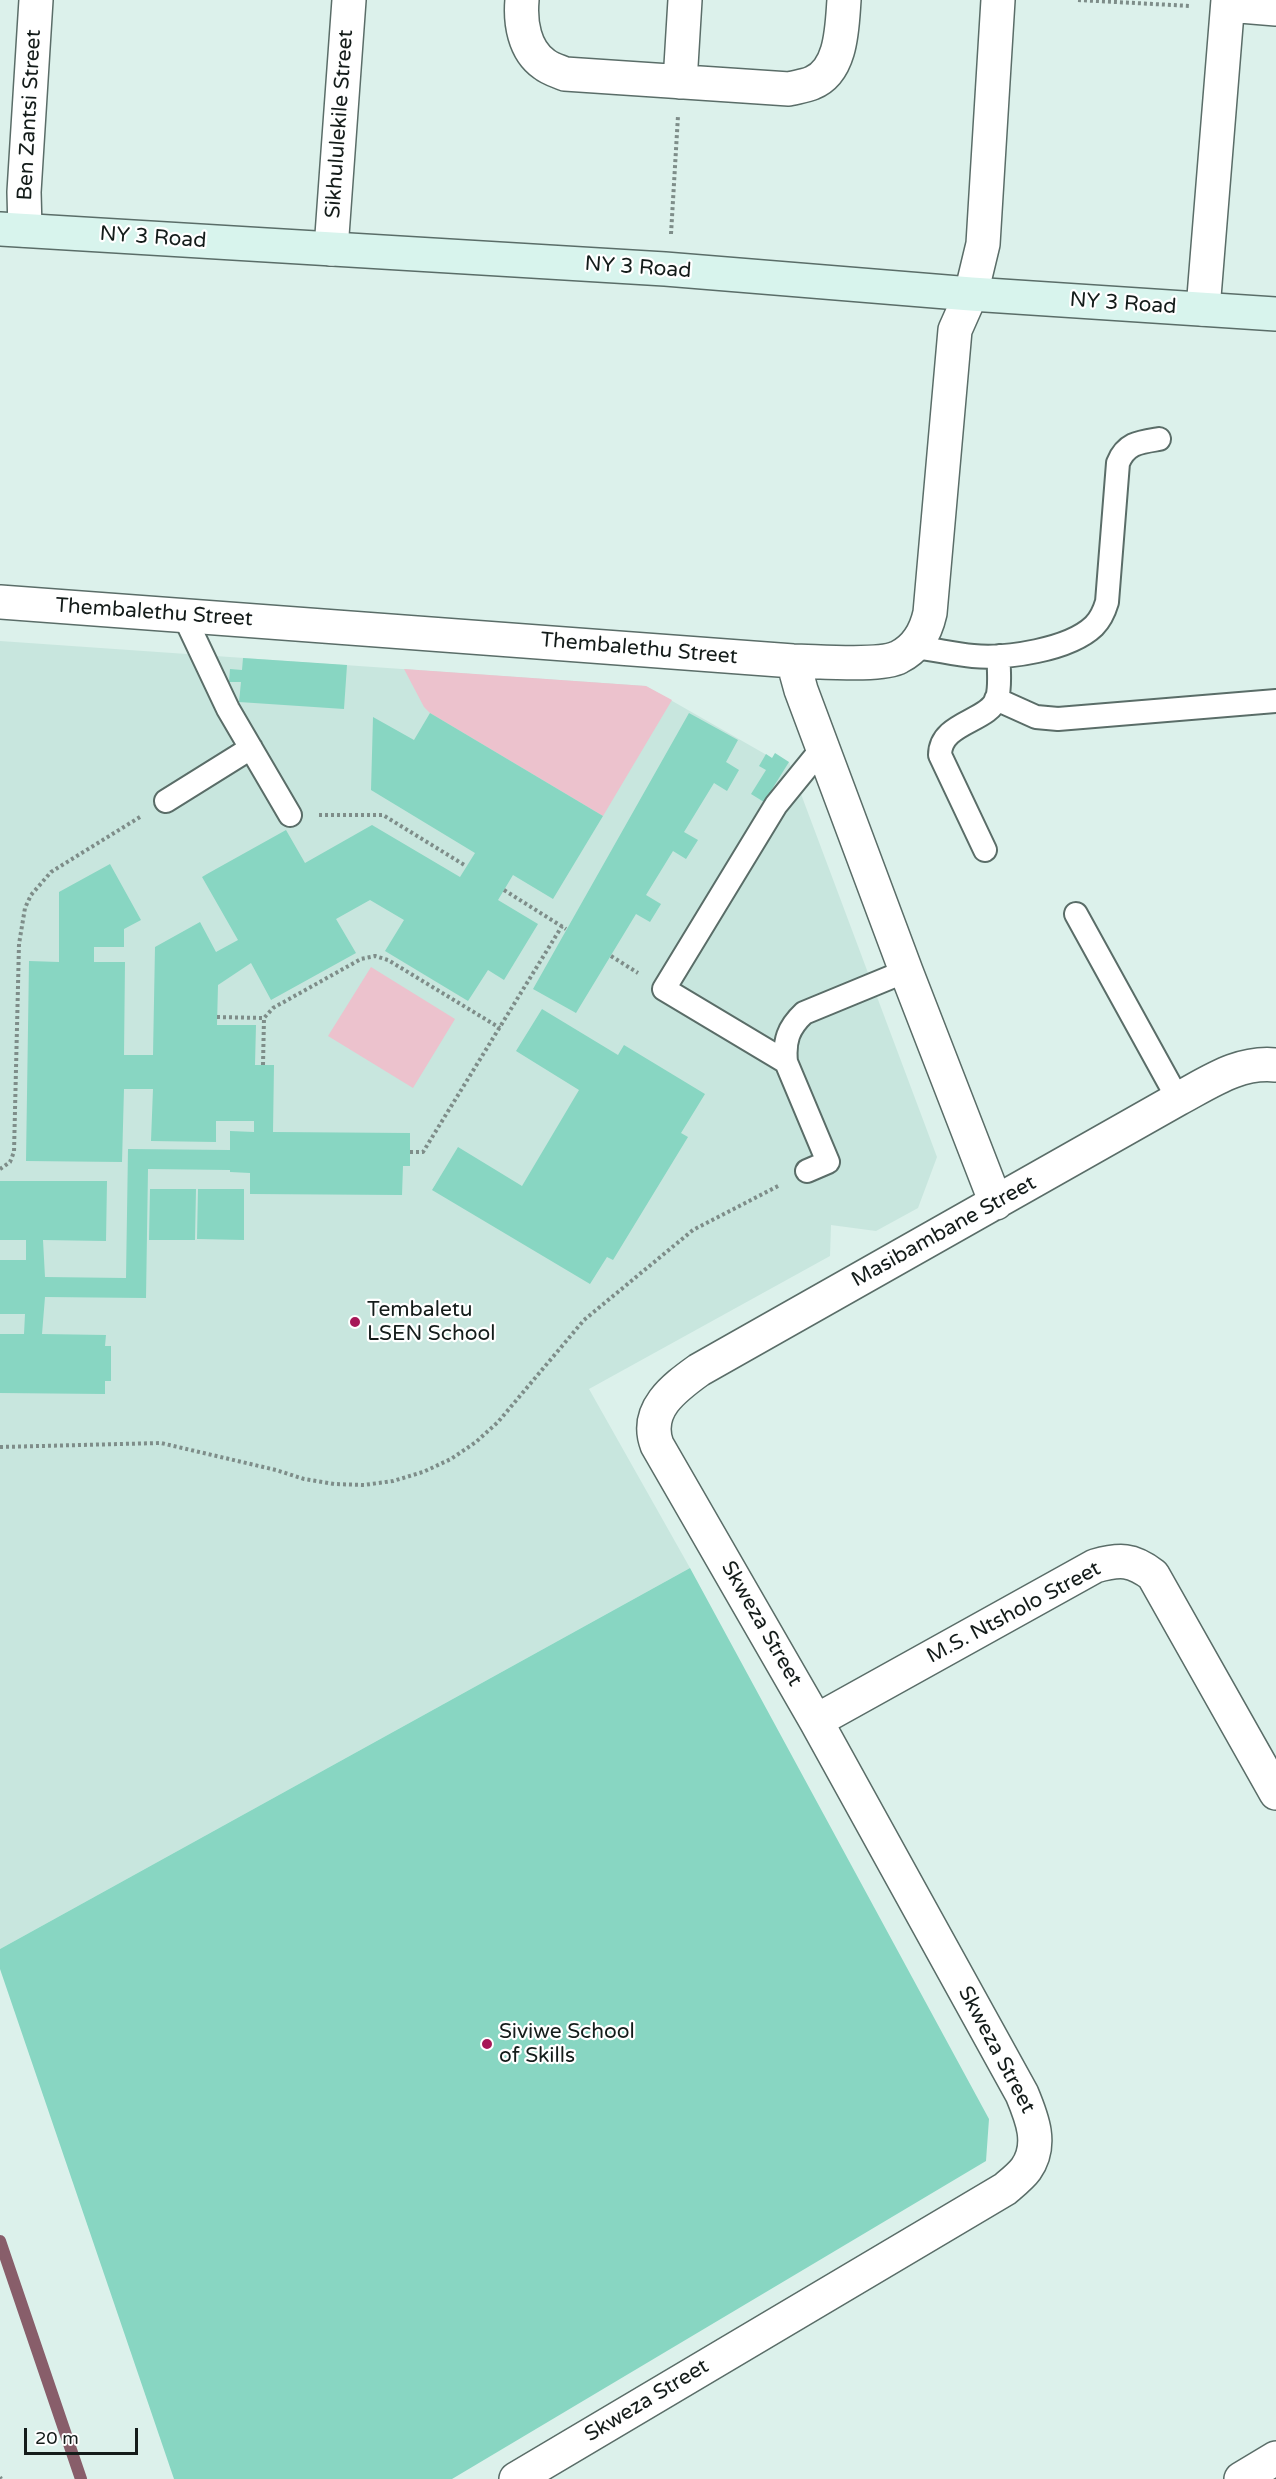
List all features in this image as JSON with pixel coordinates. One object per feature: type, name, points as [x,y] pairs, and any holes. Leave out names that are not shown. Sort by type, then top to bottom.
[{"type":"street","name":"Ben Zantsi Street","points":[[13,229],[24,192],[36,0]]},
{"type":"street","name":"Sikhululekile Street","points":[[331,249],[349,0]]},
{"type":"street","points":[[522,0],[524,32],[530,50],[543,64],[565,74],[679,97],[789,89],[814,82],[829,70],[840,45],[844,0]]},
{"type":"street","points":[[679,97],[685,0]]},
{"type":"street","points":[[913,646],[926,629],[930,613],[955,330],[971,294],[982,244],[998,0]]},
{"type":"street","points":[[1203,309],[1228,3],[1276,9]]},
{"type":"street","name":"NY 3 Road","points":[[13,229],[665,269],[971,294],[1276,314]]},
{"type":"street","name":"Thembalethu Street","points":[[0,602],[793,661],[880,661],[898,658],[913,646]]},
{"type":"street","points":[[793,661],[801,690],[996,1203]]},
{"type":"street","name":"Masibambane Street","points":[[657,1445],[653,1435],[654,1424],[661,1406],[670,1391],[699,1370],[1229,1071],[1251,1064],[1276,1065]]},
{"type":"street","name":"Skweza Street","points":[[516,2479],[1005,2189],[1026,2169],[1036,2146],[1033,2119],[1022,2094],[816,1721],[657,1445]]},
{"type":"street","name":"M.S. Ntsholo Street","points":[[816,1721],[1095,1566],[1111,1562],[1130,1562],[1140,1565],[1153,1575],[1276,1793]]},
{"type":"street","points":[[1241,2479],[1276,2458]]},
{"type":"lane","points":[[913,646],[973,656],[999,656],[1043,649],[1078,637],[1093,628],[1101,618],[1107,602],[1118,463],[1122,452],[1129,446],[1159,439]]},
{"type":"lane","points":[[184,616],[209,671],[290,815]]},
{"type":"lane","points":[[985,850],[939,755],[940,746],[947,735],[993,706],[996,699],[999,656]]},
{"type":"lane","points":[[996,699],[1036,717],[1058,719],[1276,701]]},
{"type":"lane","points":[[786,1062],[664,988],[776,805],[824,746]]},
{"type":"lane","points":[[166,801],[251,748]]},
{"type":"lane","points":[[1076,914],[1178,1099]]},
{"type":"lane","points":[[807,1171],[828,1162],[786,1062],[787,1034],[804,1013],[906,970]]},
{"type":"path","points":[[1078,0],[1192,6]]},
{"type":"path","points":[[670,240],[679,97]]},
{"type":"path","points":[[0,1169],[10,1162],[14,1152],[19,944],[25,908],[40,883],[51,872],[166,801]]},
{"type":"path","points":[[290,815],[383,815],[466,866]]},
{"type":"path","points":[[410,1152],[423,1152],[564,928],[504,890]]},
{"type":"path","points":[[263,1065],[264,1018],[273,1008],[361,959],[375,956],[388,960],[500,1028]]},
{"type":"path","points":[[217,1017],[264,1018]]},
{"type":"path","points":[[0,1447],[161,1443],[276,1470],[304,1479],[334,1484],[364,1485],[423,1472],[451,1459],[476,1442],[498,1422],[584,1320],[693,1230],[807,1171]]},
{"type":"shaded area","name":"Tembaletu LSEN School","points":[[0,641],[646,686],[772,758],[789,762],[937,1157],[918,1208],[876,1231],[831,1225],[830,1256],[589,1389],[690,1568],[0,1949]]},
{"type":"shaded area","points":[[404,669],[646,686],[672,700],[603,816],[430,713],[424,707]]},
{"type":"shaded area","points":[[371,967],[455,1019],[413,1088],[328,1036]]},
{"type":"building","points":[[243,658],[347,665],[344,709],[239,702],[241,682],[229,682],[230,669],[242,670]]},
{"type":"building","points":[[430,713],[603,816],[553,899],[513,875],[498,900],[538,924],[504,980],[488,970],[468,1001],[385,951],[404,920],[370,900],[336,919],[356,953],[271,1000],[251,963],[218,985],[217,1025],[256,1025],[255,1065],[274,1065],[273,1132],[410,1133],[410,1166],[403,1166],[402,1195],[250,1194],[250,1173],[230,1172],[230,1170],[148,1169],[146,1298],[45,1297],[42,1334],[106,1335],[105,1346],[111,1346],[111,1381],[105,1381],[105,1394],[0,1393],[0,1334],[24,1334],[25,1314],[0,1314],[0,1260],[26,1260],[26,1240],[0,1240],[0,1181],[107,1181],[106,1241],[43,1240],[45,1277],[126,1278],[128,1149],[230,1150],[230,1131],[254,1132],[254,1121],[216,1121],[216,1142],[151,1141],[153,1089],[124,1089],[122,1162],[26,1161],[29,961],[59,962],[59,892],[110,864],[141,920],[124,929],[124,947],[94,947],[94,962],[125,962],[124,1055],[153,1055],[155,947],[200,922],[216,952],[238,940],[202,877],[207,874],[286,830],[305,863],[372,825],[460,877],[475,853],[371,790],[373,717],[414,740]]},
{"type":"building","points":[[689,713],[738,740],[726,762],[739,770],[727,791],[714,783],[684,832],[698,840],[686,859],[673,851],[646,895],[661,904],[650,922],[636,914],[576,1013],[533,989]]},
{"type":"building","points":[[775,753],[789,762],[764,802],[751,794],[766,770],[759,766],[766,754],[772,758]]},
{"type":"building","points":[[542,1009],[618,1055],[624,1045],[705,1094],[681,1133],[688,1137],[613,1260],[607,1257],[590,1284],[432,1190],[458,1147],[522,1186],[579,1090],[516,1051]]},
{"type":"building","points":[[150,1189],[196,1189],[195,1240],[149,1240]]},
{"type":"building","points":[[198,1189],[244,1189],[244,1240],[197,1239]]},
{"type":"building","name":"Siviwe School of Skills","points":[[690,1568],[989,2119],[986,2161],[452,2479],[174,2479],[0,1969],[0,1949]]},
{"type":"waterway","points":[[0,2241],[81,2479]]},
{"type":"place","name":"Tembaletu LSEN School","points":[[355,1322]]},
{"type":"place","name":"Siviwe School of Skills","points":[[487,2044]]}]
